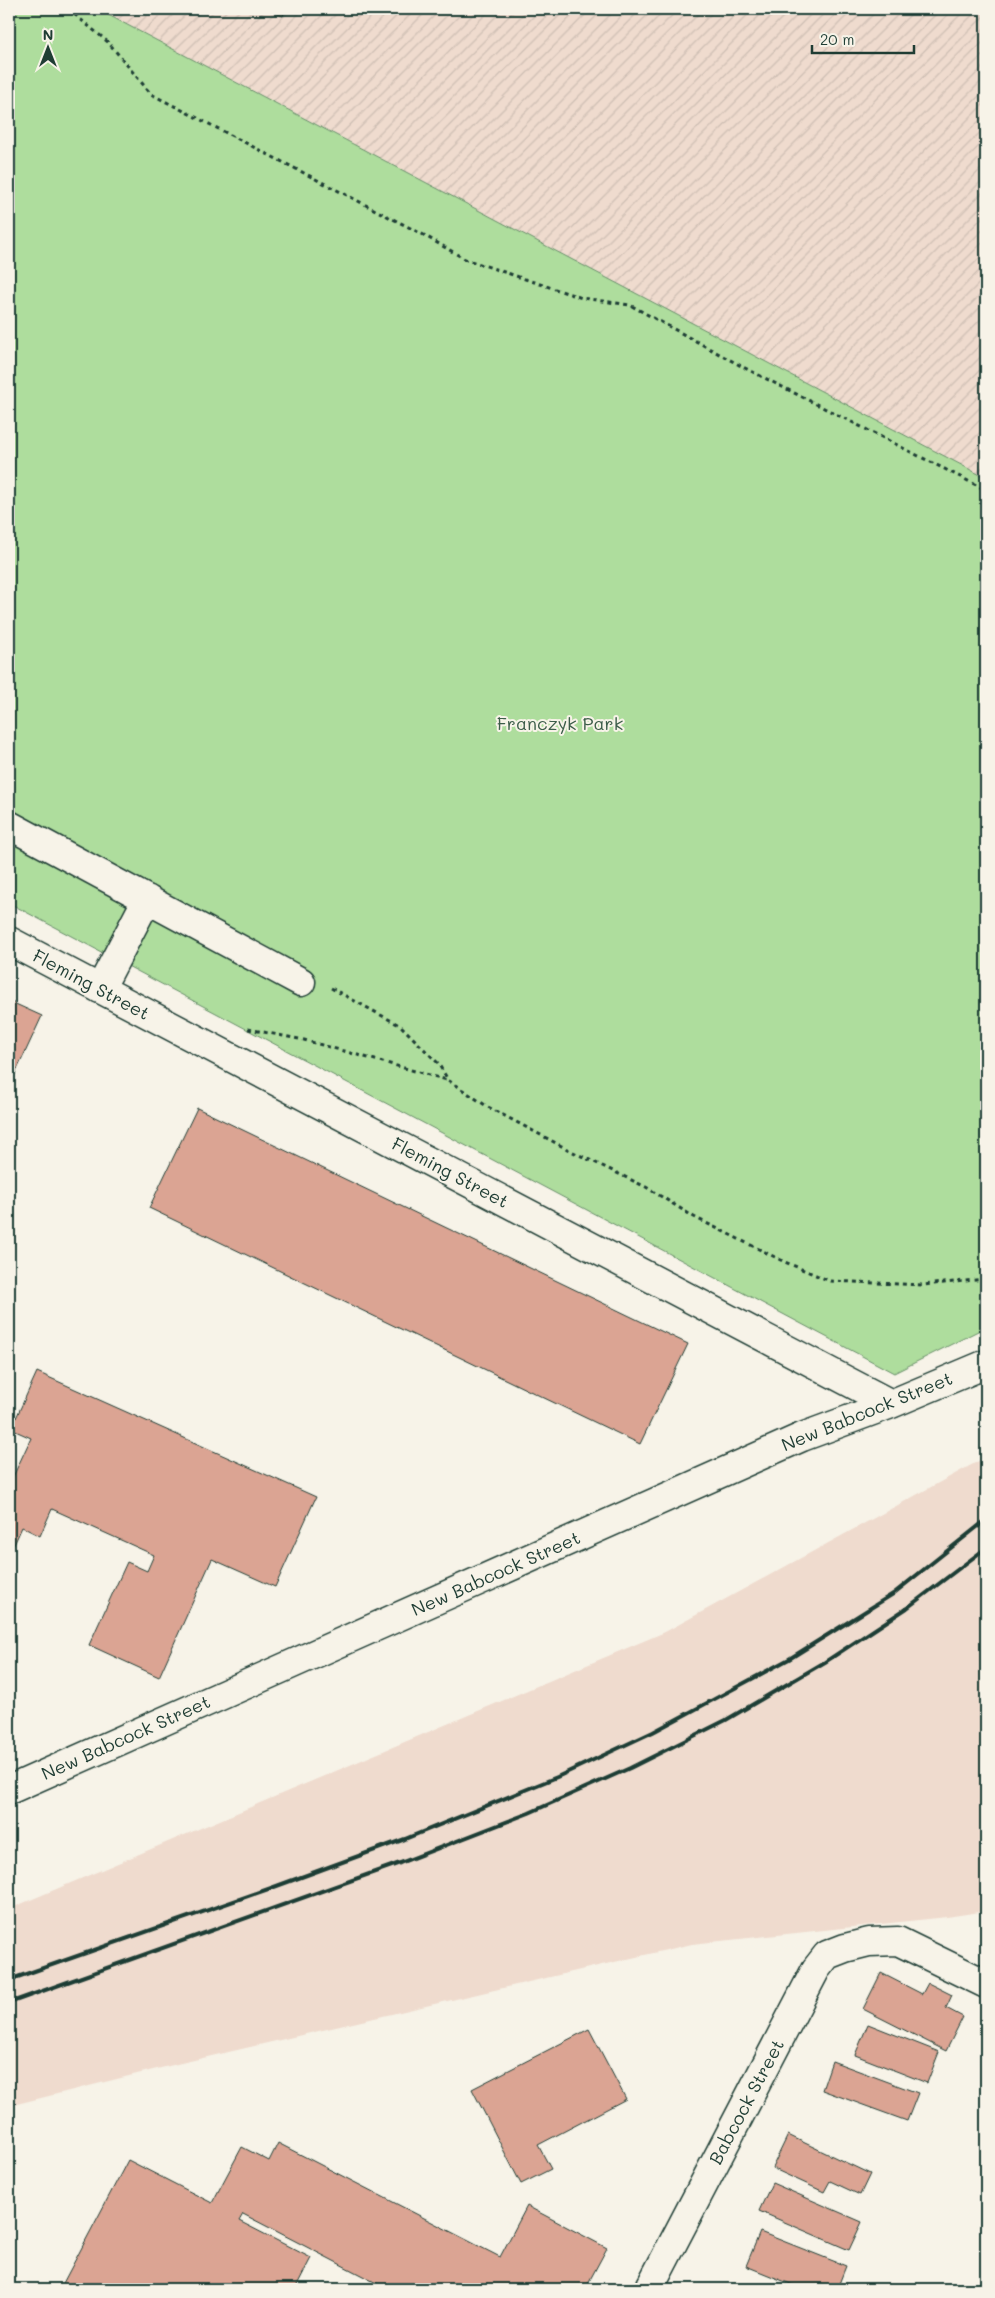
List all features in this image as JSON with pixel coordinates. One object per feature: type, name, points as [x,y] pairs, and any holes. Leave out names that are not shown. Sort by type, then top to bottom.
[{"type":"street","points":[[9,826],[301,982]]},
{"type":"street","points":[[100,989],[146,899]]},
{"type":"street","name":"Fleming Street","points":[[9,941],[891,1404]]},
{"type":"street","name":"New Babcock Street","points":[[9,1790],[802,1438],[891,1404],[986,1364]]},
{"type":"street","name":"Babcock Street","points":[[649,2289],[816,1970],[827,1955],[869,1942],[898,1940],[986,1984]]},
{"type":"path","points":[[68,9],[108,42],[151,94],[422,234],[465,260],[582,298],[630,306],[743,367],[986,490]]},
{"type":"path","points":[[301,982],[325,984],[401,1026],[438,1063],[448,1080]]},
{"type":"path","points":[[241,1028],[304,1040],[448,1080],[488,1107],[604,1168],[646,1187],[694,1217],[785,1262],[830,1281],[923,1285],[986,1279]]},
{"type":"shaded area","points":[[97,9],[986,9],[986,478]]},
{"type":"shaded area","points":[[986,1457],[986,1911],[947,1917],[692,1944],[177,2064],[9,2106],[9,1909],[665,1632]]},
{"type":"green space","name":"Franczyk Park","points":[[9,9],[97,9],[986,478],[986,1327],[894,1373],[9,903]]},
{"type":"building","points":[[264,9],[286,9],[283,16]]},
{"type":"building","points":[[9,1001],[42,1016],[9,1087]]},
{"type":"building","points":[[197,1108],[688,1344],[640,1444],[149,1208]]},
{"type":"building","points":[[37,1372],[316,1497],[275,1587],[212,1559],[159,1677],[89,1645],[127,1562],[147,1571],[154,1555],[52,1509],[40,1536],[22,1527],[12,1549],[9,1548],[9,1480],[11,1481],[31,1438],[11,1429]]},
{"type":"building","points":[[881,1973],[922,1994],[928,1983],[952,1995],[946,2008],[963,2017],[946,2051],[863,2009]]},
{"type":"building","points":[[868,2024],[939,2052],[927,2083],[855,2055]]},
{"type":"building","points":[[589,2029],[626,2099],[538,2145],[551,2169],[521,2184],[472,2089]]},
{"type":"building","points":[[832,2061],[918,2093],[907,2121],[822,2090]]},
{"type":"building","points":[[788,2135],[870,2174],[860,2195],[830,2181],[824,2192],[772,2168]]},
{"type":"building","points":[[278,2143],[500,2257],[527,2206],[607,2248],[585,2289],[388,2289],[243,2214],[239,2221],[311,2258],[295,2289],[60,2289],[128,2160],[212,2203],[242,2147],[269,2161]]},
{"type":"building","points":[[772,2183],[862,2222],[849,2250],[759,2211]]},
{"type":"building","points":[[760,2232],[846,2266],[837,2289],[803,2289],[746,2266]]},
{"type":"railway","points":[[9,1980],[405,1839],[557,1777],[653,1732],[789,1659],[893,1594],[986,1520]]},
{"type":"railway","points":[[9,2003],[400,1863],[529,1813],[630,1768],[726,1720],[825,1662],[907,1608],[986,1548]]}]
